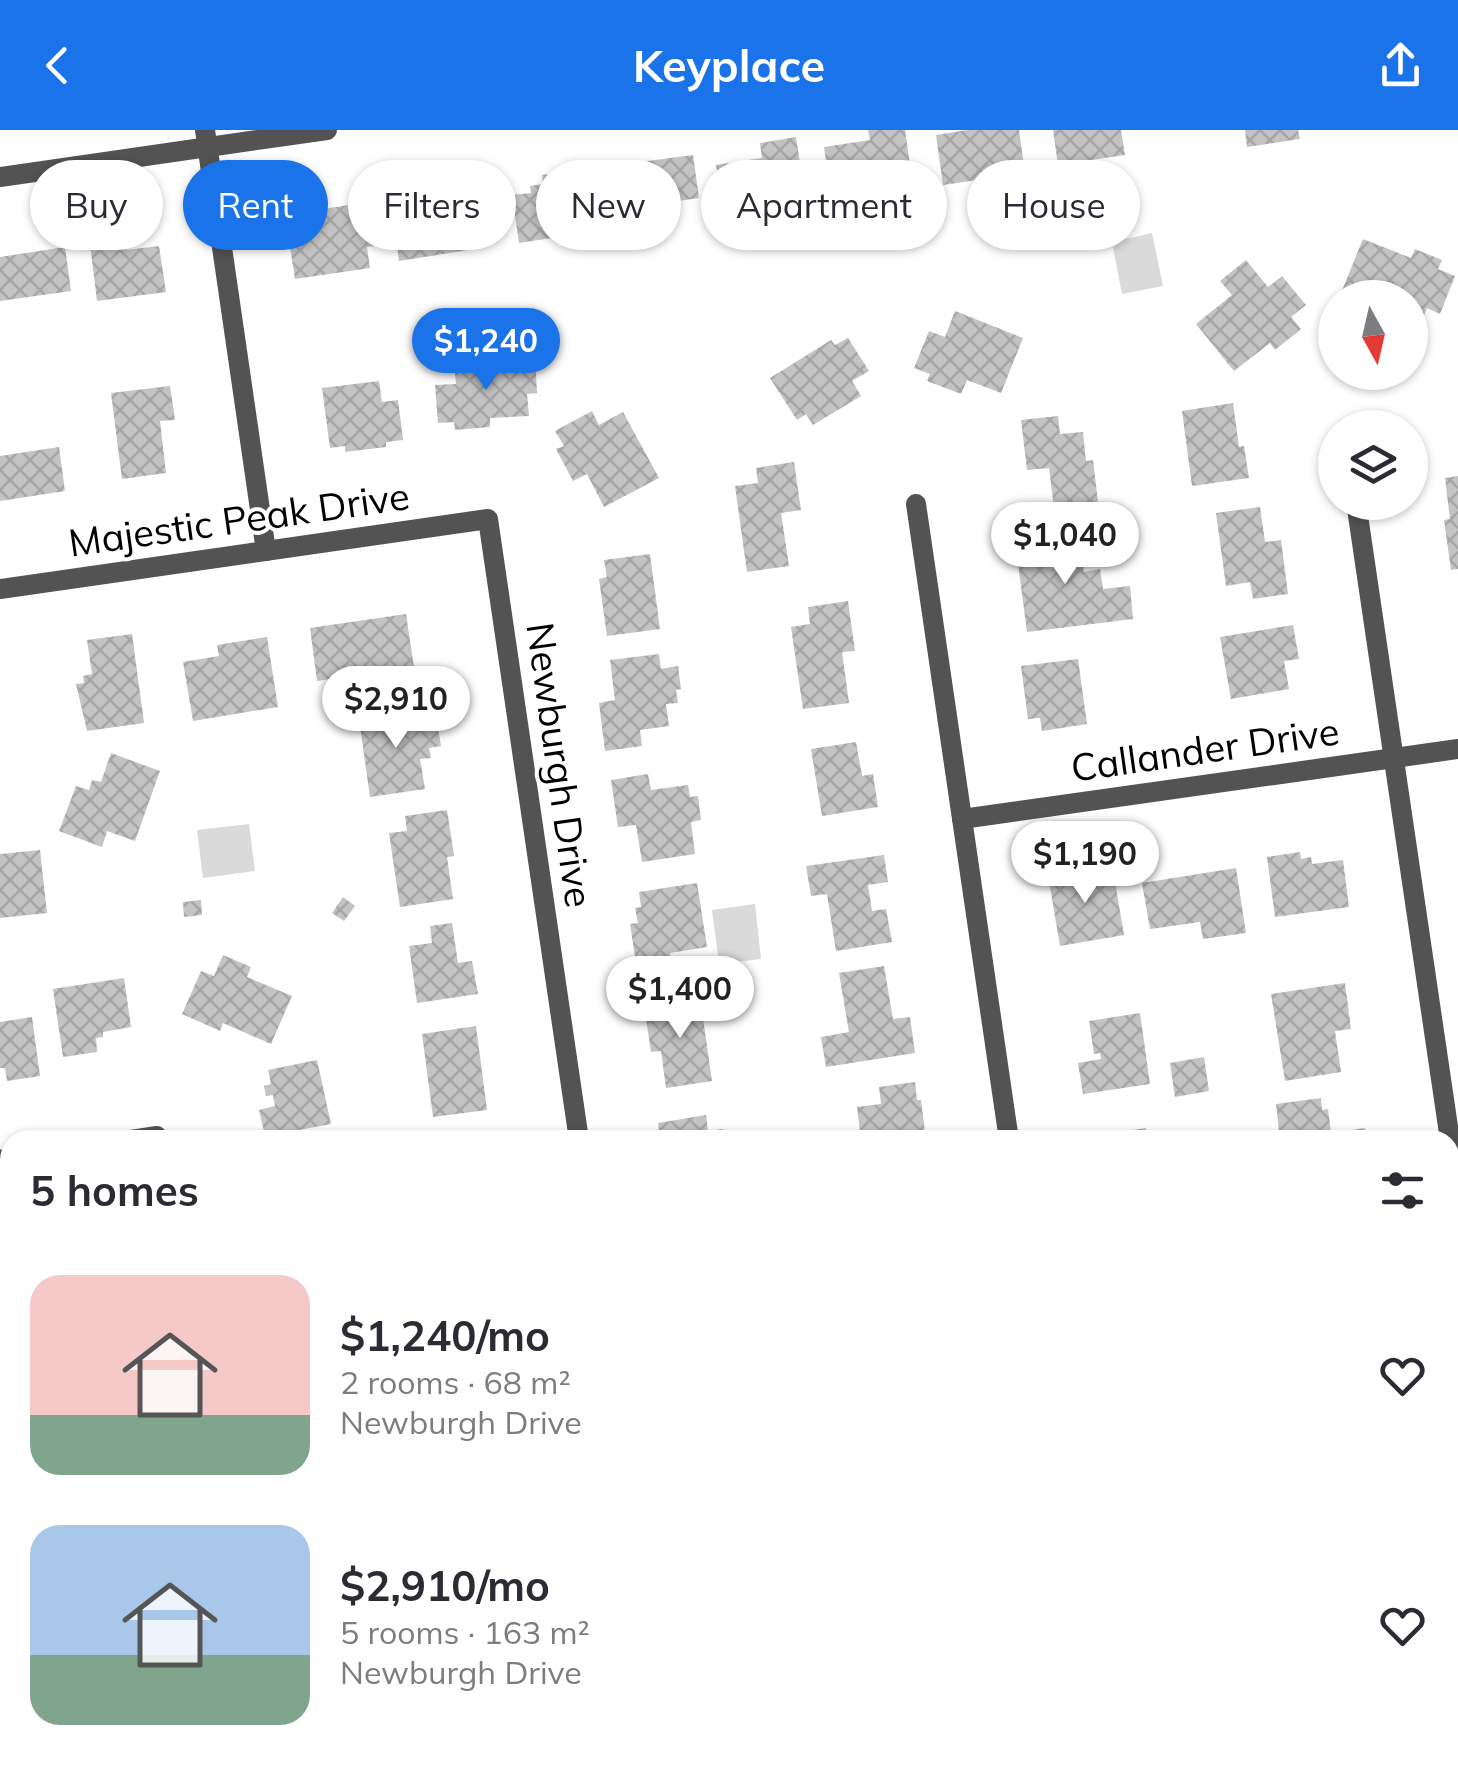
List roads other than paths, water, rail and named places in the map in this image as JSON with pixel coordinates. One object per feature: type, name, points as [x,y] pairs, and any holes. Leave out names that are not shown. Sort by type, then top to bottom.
[{"type":"street","points":[[0,178],[206,138],[327,130]]},
{"type":"street","points":[[206,138],[266,551]]},
{"type":"street","points":[[916,504],[1008,1130]]},
{"type":"street","name":"Majestic Peak Drive","points":[[0,589],[488,519]]},
{"type":"street","name":"Newburgh Drive","points":[[488,519],[578,1130]]},
{"type":"street","points":[[1359,520],[1448,1130]]},
{"type":"street","name":"Callander Drive","points":[[962,819],[1458,749]]}]
